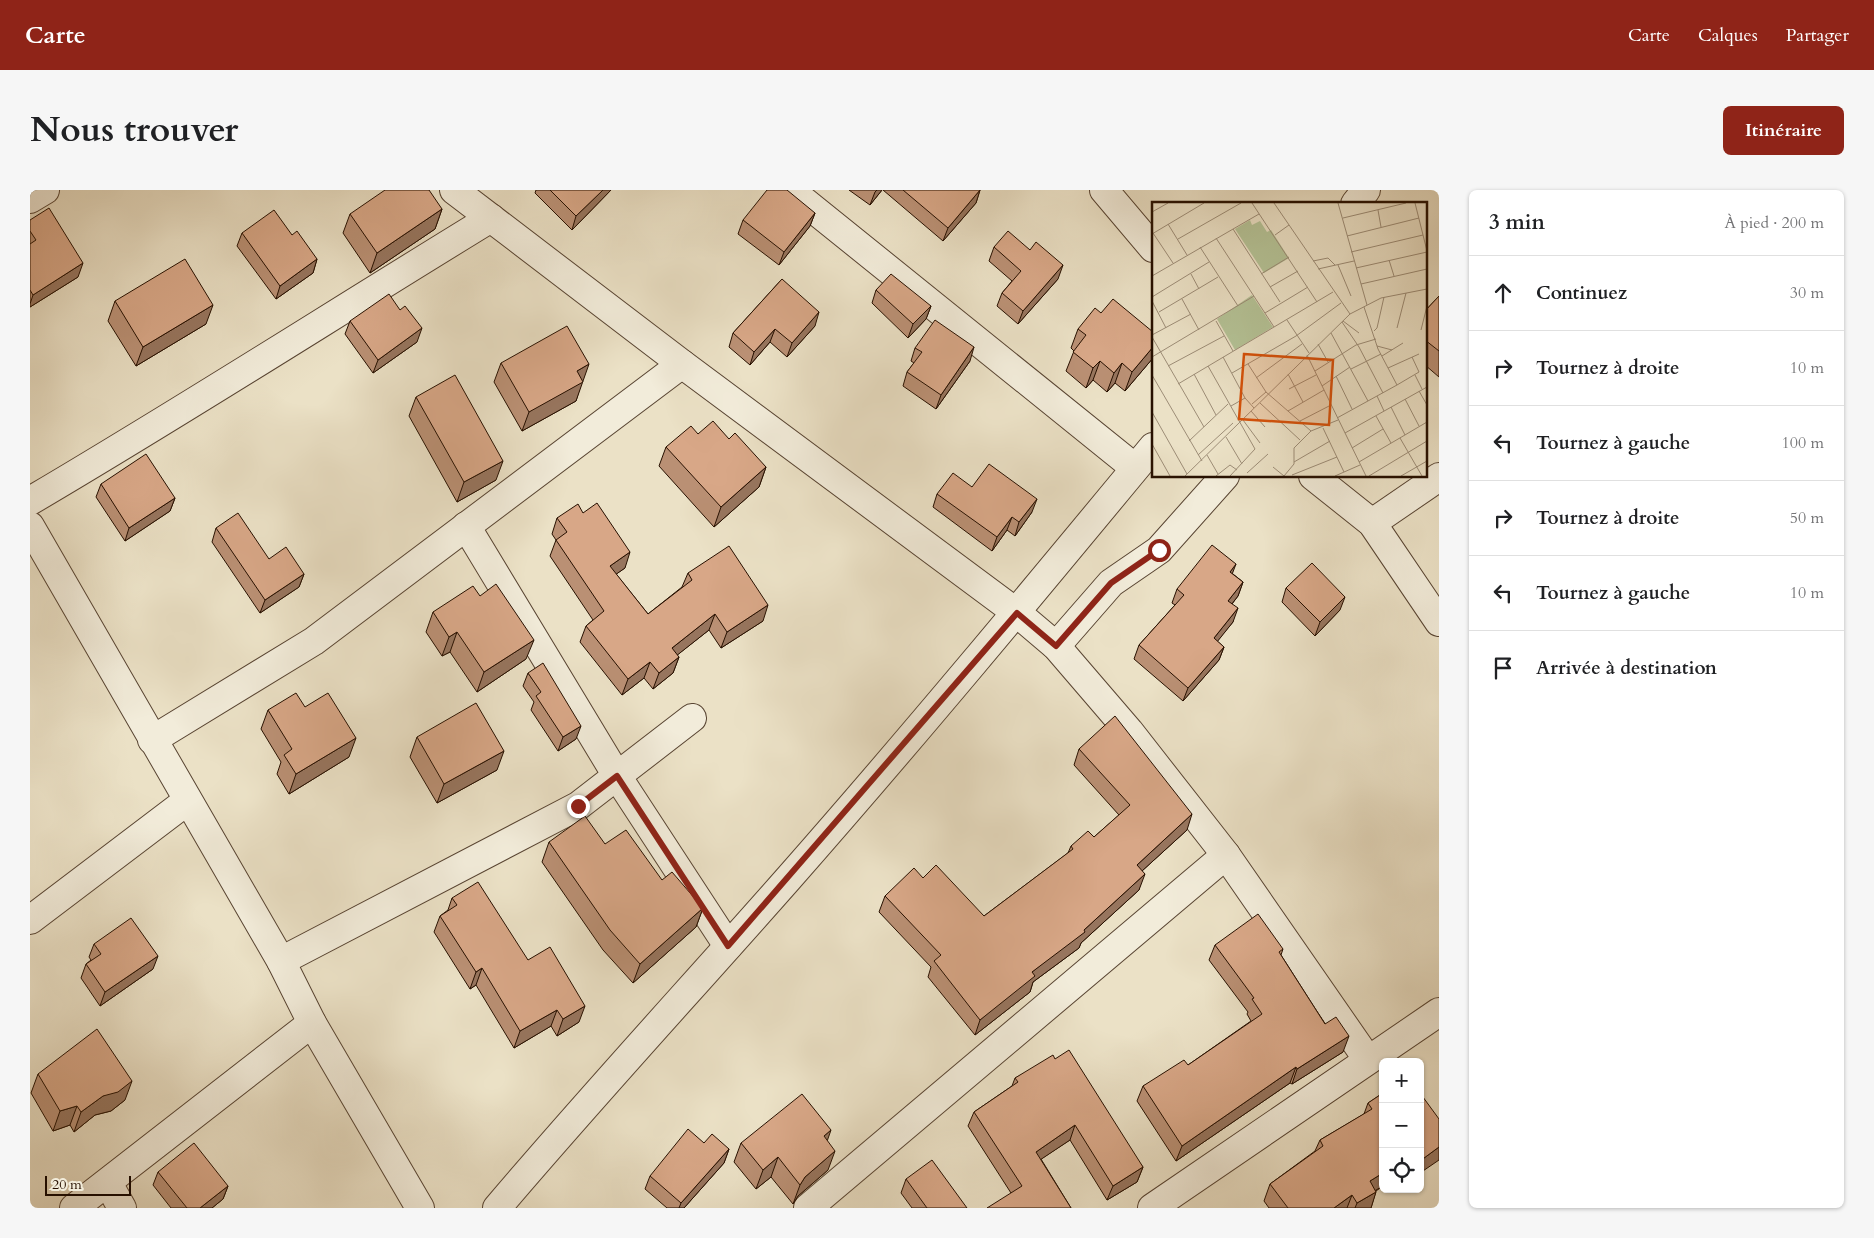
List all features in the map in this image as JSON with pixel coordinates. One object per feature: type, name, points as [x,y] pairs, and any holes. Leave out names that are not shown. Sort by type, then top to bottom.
[{"type":"street","points":[[30,199],[45,190]]},
{"type":"street","points":[[454,190],[682,364],[1017,613],[1056,646],[1129,731],[1226,855],[1368,1060]]},
{"type":"street","points":[[790,190],[1135,468]]},
{"type":"street","points":[[1104,190],[1152,247]]},
{"type":"street","points":[[1357,202],[1366,190]]},
{"type":"street","points":[[30,502],[159,425],[318,324],[491,218]]},
{"type":"street","points":[[152,740],[314,641],[682,364]]},
{"type":"street","points":[[497,1208],[553,1142],[728,946],[1017,613],[1152,448]]},
{"type":"street","points":[[1372,523],[1439,477]]},
{"type":"street","points":[[1056,646],[1111,583],[1159,550],[1222,478]]},
{"type":"street","points":[[1316,478],[1372,523],[1439,622]]},
{"type":"street","points":[[30,526],[281,961],[312,1023],[420,1208]]},
{"type":"street","points":[[466,526],[617,776],[728,946]]},
{"type":"street","points":[[281,961],[578,806],[692,718]]},
{"type":"street","points":[[30,920],[187,801]]},
{"type":"street","points":[[808,1208],[1226,855]]},
{"type":"street","points":[[1152,1208],[1439,1012]]},
{"type":"street","points":[[74,1208],[312,1023]]},
{"type":"street","points":[[108,1183],[122,1208]]},
{"type":"building","points":[[385,190],[429,190],[442,209],[377,253],[350,214]]},
{"type":"building","points":[[550,190],[603,190],[576,216]]},
{"type":"building","points":[[767,190],[787,190],[815,213],[784,252],[743,220]]},
{"type":"building","points":[[903,190],[980,190],[948,228]]},
{"type":"building","points":[[49,208],[83,263],[33,295],[30,290],[30,244],[36,240],[30,231],[30,220]]},
{"type":"building","points":[[274,210],[292,235],[297,231],[317,259],[280,286],[242,233]]},
{"type":"building","points":[[1008,231],[1030,250],[1036,242],[1063,265],[1023,311],[1002,293],[1021,271],[994,247]]},
{"type":"building","points":[[185,259],[213,305],[143,347],[115,301]]},
{"type":"building","points":[[891,274],[931,306],[913,324],[876,290]]},
{"type":"building","points":[[782,279],[819,312],[792,343],[775,329],[754,352],[733,333]]},
{"type":"building","points":[[389,294],[400,310],[405,306],[422,328],[378,360],[350,321]]},
{"type":"building","points":[[1439,296],[1439,351],[1426,341],[1426,310]]},
{"type":"building","points":[[1113,299],[1152,331],[1152,348],[1132,372],[1122,363],[1114,373],[1100,361],[1093,368],[1073,352],[1086,335],[1078,329],[1095,308],[1101,313]]},
{"type":"building","points":[[935,320],[974,347],[941,395],[907,372],[922,352],[915,348]]},
{"type":"building","points":[[567,326],[589,364],[577,371],[583,382],[529,412],[501,363]]},
{"type":"building","points":[[455,375],[503,461],[464,482],[416,397]]},
{"type":"building","points":[[713,421],[729,439],[735,433],[766,467],[721,507],[666,447],[691,426],[698,434]]},
{"type":"building","points":[[146,454],[175,498],[129,528],[101,484]]},
{"type":"building","points":[[989,464],[1037,499],[1019,522],[1012,517],[997,537],[937,494],[953,473],[972,487]]},
{"type":"building","points":[[597,503],[630,552],[610,566],[648,614],[692,580],[688,573],[729,546],[768,605],[727,632],[715,614],[672,648],[679,657],[659,673],[650,662],[628,679],[586,626],[604,611],[556,540],[567,532],[557,518],[578,504],[583,513]]},
{"type":"building","points":[[238,513],[269,559],[286,547],[304,574],[265,600],[216,528]]},
{"type":"building","points":[[1212,545],[1236,564],[1230,572],[1243,582],[1228,601],[1238,608],[1214,638],[1224,647],[1188,688],[1139,645],[1184,595],[1177,589]]},
{"type":"building","points":[[1312,563],[1345,597],[1320,622],[1286,588]]},
{"type":"building","points":[[496,584],[534,640],[484,672],[457,632],[449,637],[433,612],[473,586],[480,596]]},
{"type":"building","points":[[543,663],[581,726],[563,737],[536,696],[541,692],[528,673]]},
{"type":"building","points":[[296,693],[305,707],[328,693],[356,738],[296,774],[284,755],[292,749],[268,710]]},
{"type":"building","points":[[476,703],[504,751],[444,784],[417,737]]},
{"type":"building","points":[[1115,716],[1192,814],[1137,865],[1145,874],[1084,930],[1085,932],[1032,972],[1035,976],[980,1020],[934,961],[941,955],[885,896],[914,868],[923,878],[936,865],[984,916],[1073,849],[1071,846],[1088,831],[1094,837],[1130,805],[1079,749]]},
{"type":"building","points":[[585,816],[605,844],[626,830],[662,880],[672,872],[703,908],[640,964],[610,930],[549,842]]},
{"type":"building","points":[[478,882],[528,960],[550,947],[585,1006],[563,1019],[557,1010],[520,1031],[482,968],[476,972],[440,916],[457,905],[452,898]]},
{"type":"building","points":[[1258,914],[1283,949],[1279,952],[1325,1024],[1336,1017],[1349,1036],[1297,1069],[1296,1067],[1182,1146],[1143,1086],[1184,1060],[1188,1065],[1262,1014],[1252,999],[1254,998],[1215,945]]},
{"type":"building","points":[[131,918],[158,956],[105,992],[86,964],[101,954],[94,944]]},
{"type":"building","points":[[97,1029],[132,1081],[118,1092],[103,1096],[81,1112],[77,1106],[60,1111],[38,1074]]},
{"type":"building","points":[[1069,1050],[1143,1167],[1113,1186],[1075,1125],[1036,1152],[1071,1208],[987,1208],[1022,1186],[974,1112],[1018,1082],[1015,1078],[1053,1055],[1055,1059]]},
{"type":"building","points":[[802,1094],[831,1130],[824,1136],[835,1151],[805,1177],[800,1185],[778,1157],[763,1170],[741,1143]]},
{"type":"building","points":[[1379,1096],[1379,1175],[1370,1181],[1376,1192],[1357,1203],[1352,1195],[1334,1208],[1288,1208],[1270,1184],[1323,1146],[1320,1140],[1372,1109],[1368,1103]]},
{"type":"building","points":[[1424,1098],[1439,1119],[1439,1147],[1424,1158]]},
{"type":"building","points":[[688,1129],[704,1143],[712,1134],[729,1149],[681,1203],[650,1176]]},
{"type":"building","points":[[194,1143],[228,1186],[200,1208],[187,1208],[158,1172]]},
{"type":"building","points":[[932,1160],[967,1208],[927,1208],[906,1179]]},
{"type":"route","points":[[578,806],[617,776],[728,946],[1017,613],[1056,646],[1111,583],[1159,550]]}]
